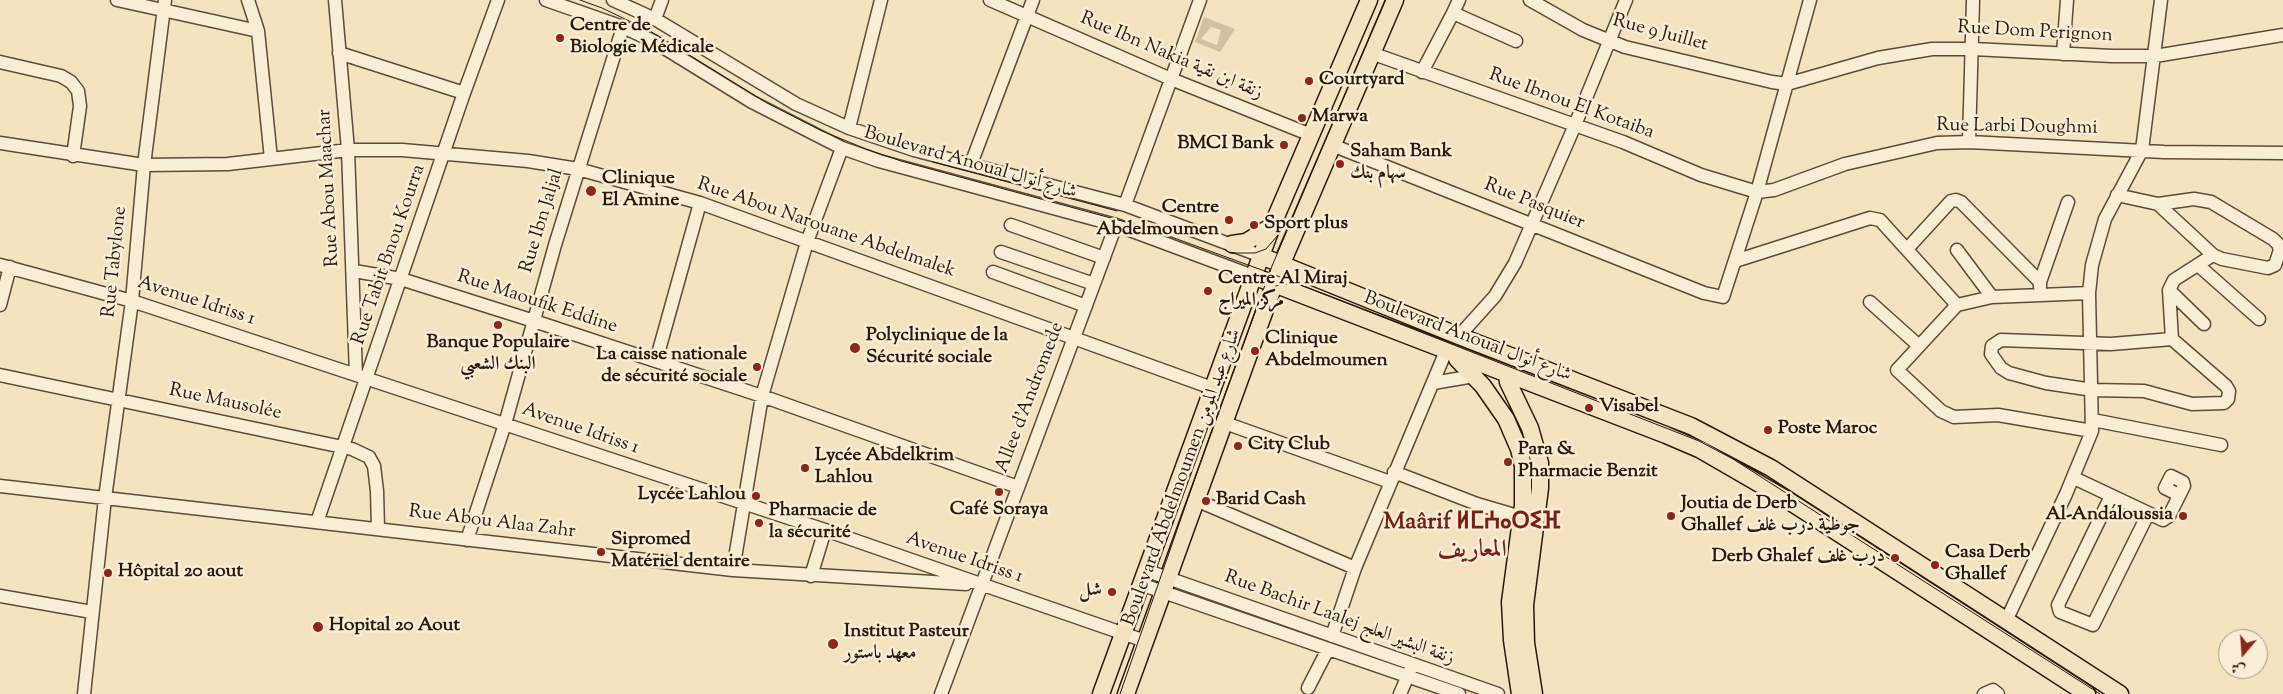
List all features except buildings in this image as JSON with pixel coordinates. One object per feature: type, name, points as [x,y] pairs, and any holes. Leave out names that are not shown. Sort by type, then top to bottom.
[{"type":"main road","name":"Boulevard Abdelmoumen شارع عبد المومن","points":[[1101,694],[1272,226],[1369,0]]},
{"type":"main road","name":"Boulevard Abdelmoumen شارع عبد المومن","points":[[1126,694],[1274,283],[1395,0]]},
{"type":"main road","points":[[1232,244],[1246,242],[1272,226]]},
{"type":"main road","name":"Boulevard Anoual شارع أنوال","points":[[1261,256],[1458,336],[1664,415],[1747,455],[2120,694]]},
{"type":"main road","name":"Boulevard Anoual شارع أنوال","points":[[1253,276],[1449,353],[1666,434],[1701,450],[1788,501],[2087,694]]},
{"type":"main road","points":[[1266,307],[1287,297],[1322,304]]},
{"type":"main road","points":[[1449,353],[1474,376],[1506,420],[1519,448],[1528,519],[1524,612],[1526,643],[1534,694]]},
{"type":"main road","points":[[1507,375],[1508,382],[1530,428],[1540,463],[1540,481],[1528,519],[1510,602],[1512,640],[1520,694]]},
{"type":"street","points":[[117,0],[164,5],[258,31]]},
{"type":"street","points":[[248,0],[258,31],[271,159]]},
{"type":"street","name":"Rue Abou Maachar","points":[[335,0],[348,150],[362,376]]},
{"type":"street","name":"Rue Tabit Bnou Kourra","points":[[317,522],[343,447],[362,376],[401,279],[464,93],[498,0]]},
{"type":"street","name":"Boulevard Anoual شارع أنوال","points":[[546,0],[623,27],[653,41],[692,63],[752,102],[842,148],[879,161],[1116,225],[1253,276]]},
{"type":"street","name":"Boulevard Anoual شارع أنوال","points":[[613,0],[655,19],[775,93],[849,128],[894,145],[1125,204],[1261,256]]},
{"type":"street","points":[[655,19],[662,0]]},
{"type":"street","points":[[849,128],[881,0]]},
{"type":"street","name":"Rue Ibn Nakia زنقة ابن نقية","points":[[990,0],[1171,79],[1310,135]]},
{"type":"street","points":[[970,164],[1032,0]]},
{"type":"street","points":[[1125,204],[1200,0]]},
{"type":"street","points":[[1422,72],[1459,0]]},
{"type":"street","name":"Rue 9 Juillet","points":[[1530,0],[1584,30],[1610,41],[1744,76],[1787,84]]},
{"type":"street","points":[[1458,336],[1502,288],[1533,224],[1576,125],[1626,0]]},
{"type":"street","points":[[1734,261],[1757,192],[1810,0]]},
{"type":"street","points":[[1969,142],[1974,0]]},
{"type":"street","points":[[2062,54],[2067,0]]},
{"type":"street","points":[[2006,621],[2074,478],[2093,426],[2089,293],[2092,265],[2098,240],[2117,195],[2142,150],[2162,0]]},
{"type":"street","name":"Rue Tabylone","points":[[84,694],[105,498],[132,301],[144,165],[164,5]]},
{"type":"street","points":[[1453,13],[1516,41]]},
{"type":"street","name":"Rue Ibn Jaljal","points":[[467,540],[505,424],[578,169],[623,27]]},
{"type":"street","name":"Rue Dom Perignon","points":[[1787,84],[1878,58],[1916,51],[1973,48],[2062,54],[2155,56],[2283,35]]},
{"type":"street","points":[[339,53],[464,93]]},
{"type":"street","name":"Rue Ibnou El Kotaiba","points":[[1371,53],[1576,125],[1701,175],[1757,192]]},
{"type":"street","points":[[0,62],[61,76],[75,86],[78,91],[80,106],[73,156]]},
{"type":"street","name":"Rue Larbi Doughmi","points":[[1757,192],[1774,190],[1845,164],[1895,151],[1937,143],[1969,142],[2142,150],[2283,153]]},
{"type":"street","name":"Rue Abou Narouane Abdelmalek","points":[[0,143],[73,156],[144,165],[193,166],[348,150],[444,153],[578,169],[700,203],[1212,388]]},
{"type":"street","name":"Rue Pasquier","points":[[1332,145],[1704,293],[1722,297],[1734,261]]},
{"type":"street","points":[[733,570],[762,396],[807,242],[842,148]]},
{"type":"street","points":[[2117,195],[2158,204],[2194,199],[2211,202],[2278,244],[2280,250],[2275,265],[2268,268],[2222,259],[2213,255],[2158,204]]},
{"type":"street","points":[[1907,249],[1951,201],[1956,200],[1961,202],[2040,282]]},
{"type":"street","points":[[2041,297],[2040,282],[2068,202]]},
{"type":"street","points":[[656,361],[700,203]]},
{"type":"street","points":[[1734,261],[1870,218],[1880,220],[1957,305]]},
{"type":"street","points":[[1011,225],[1104,258]]},
{"type":"street","name":"Allee d'Andromede","points":[[941,694],[1116,225]]},
{"type":"street","points":[[1957,250],[1992,297]]},
{"type":"street","points":[[1001,252],[1094,284]]},
{"type":"street","points":[[2172,339],[2111,344],[2001,340],[1992,346],[1991,354],[2001,368],[2046,383],[2093,390],[2144,390],[2192,404],[2224,403],[2228,399],[2229,391],[2226,386],[2172,339],[2169,290],[2174,280],[2213,255]]},
{"type":"street","points":[[2198,265],[2259,319]]},
{"type":"street","points":[[0,305],[5,266]]},
{"type":"street","name":"Avenue Idriss 1","points":[[5,266],[132,301],[362,376],[825,530],[1145,641]]},
{"type":"street","name":"Rue Maoufik Eddine","points":[[354,271],[401,279],[534,321],[762,396],[1018,487]]},
{"type":"street","points":[[993,272],[1086,306]]},
{"type":"street","points":[[2169,290],[2204,324]]},
{"type":"street","points":[[2089,293],[2041,297],[1992,297],[1957,305],[1918,345],[1897,370],[1948,415],[1954,417],[1998,414],[2221,445]]},
{"type":"street","points":[[1870,302],[1918,345]]},
{"type":"street","points":[[1332,636],[1354,568],[1433,383],[1449,353]]},
{"type":"street","name":"Rue Mausolée","points":[[0,375],[343,447],[369,457],[374,466],[378,529]]},
{"type":"street","points":[[1433,383],[1474,376]]},
{"type":"street","points":[[1224,423],[1528,519]]},
{"type":"street","points":[[2074,478],[2163,520],[2166,519],[2179,495]]},
{"type":"street","name":"Rue Abou Alaa Zahr","points":[[0,486],[733,570],[981,585]]},
{"type":"street","points":[[2111,496],[2058,605],[2060,612],[2092,625],[2148,514]]},
{"type":"street","points":[[1196,500],[1354,568]]},
{"type":"street","points":[[811,576],[825,530]]},
{"type":"street","points":[[1143,578],[1165,585]]},
{"type":"street","name":"Rue Bachir Laalej زنقة البشير العلج","points":[[1165,585],[1332,636],[1459,694]]},
{"type":"street","name":"Rue Bachir Laalej زنقة البشير العلج","points":[[1165,585],[1328,649],[1498,694]]},
{"type":"street","points":[[0,596],[92,612]]},
{"type":"street","points":[[1308,688],[1328,649]]},
{"type":"street","points":[[1400,694],[1410,671]]},
{"type":"street","points":[[1984,694],[1993,690],[1998,694]]},
{"type":"shaded area","points":[[1204,17],[1235,29],[1220,52],[1195,42]],"holes":[[[1211,27],[1221,30],[1217,45],[1201,39]]]},
{"type":"tram line","points":[[580,0],[602,8],[650,31],[767,103],[822,131],[866,149],[901,161],[1144,227],[1270,273],[1699,441],[1733,459],[2100,694]]},
{"type":"tram line","points":[[1120,694],[1210,435],[1272,266],[1385,0]]},
{"type":"tram line","points":[[933,162],[1117,211]]},
{"type":"tram line","points":[[1230,253],[1255,253],[1266,249],[1284,228]]},
{"type":"tram line","points":[[1262,294],[1278,285],[1294,283]]},
{"type":"place","name":"Centre de Biologie Médicale","points":[[560,38]]},
{"type":"place","name":"Courtyard","points":[[1309,81]]},
{"type":"place","name":"Marwa","points":[[1302,118]]},
{"type":"place","name":"BMCI Bank","points":[[1284,145]]},
{"type":"place","name":"Saham Bank سهام بنك","points":[[1340,164]]},
{"type":"place","name":"Clinique El Amine","points":[[591,191]]},
{"type":"place","name":"Centre Abdelmoumen","points":[[1229,220]]},
{"type":"place","name":"Sport plus","points":[[1254,225]]},
{"type":"place","name":"Centre Al Miraj مركز الميراج","points":[[1208,291]]},
{"type":"place","name":"Banque Populaire البنك الشعبي","points":[[498,325]]},
{"type":"place","name":"Polyclinique de la Sécurité sociale","points":[[855,348]]},
{"type":"place","name":"Clinique Abdelmoumen","points":[[1255,351]]},
{"type":"place","name":"La caisse nationale de sécurité sociale","points":[[757,367]]},
{"type":"place","name":"Visabel","points":[[1589,408]]},
{"type":"place","name":"Poste Maroc","points":[[1768,430]]},
{"type":"place","name":"City Club","points":[[1238,446]]},
{"type":"place","name":"Para & Pharmacie Benzit","points":[[1508,462]]},
{"type":"place","name":"Lycée Abdelkrim Lahlou","points":[[805,468]]},
{"type":"place","name":"Café Soraya","points":[[999,492]]},
{"type":"place","name":"Lycée Lahlou","points":[[756,496]]},
{"type":"place","name":"Barid Cash","points":[[1206,501]]},
{"type":"place","name":"Joutia de Derb Ghallef جوطية درب غلف","points":[[1671,516]]},
{"type":"place","name":"Al-Andaloussia","points":[[2183,516]]},
{"type":"place","name":"Pharmacie de la sécurité","points":[[759,523]]},
{"type":"place","name":"Sipromed Matériel dentaire","points":[[601,552]]},
{"type":"place","name":"Derb Ghalef درب غلف","points":[[1895,558]]},
{"type":"place","name":"Casa Derb Ghallef","points":[[1935,565]]},
{"type":"place","name":"Hôpital 20 aout","points":[[108,573]]},
{"type":"place","name":"شل","points":[[1112,592]]},
{"type":"place","name":"Hopital 20 Aout","points":[[318,627]]},
{"type":"place","name":"Institut Pasteur معهد باستور","points":[[833,644]]},
{"type":"district","name":"Maârif ⵍⵎⵄⴰⵔⵉⴼ المعاريف","points":[[1472,538]]}]
